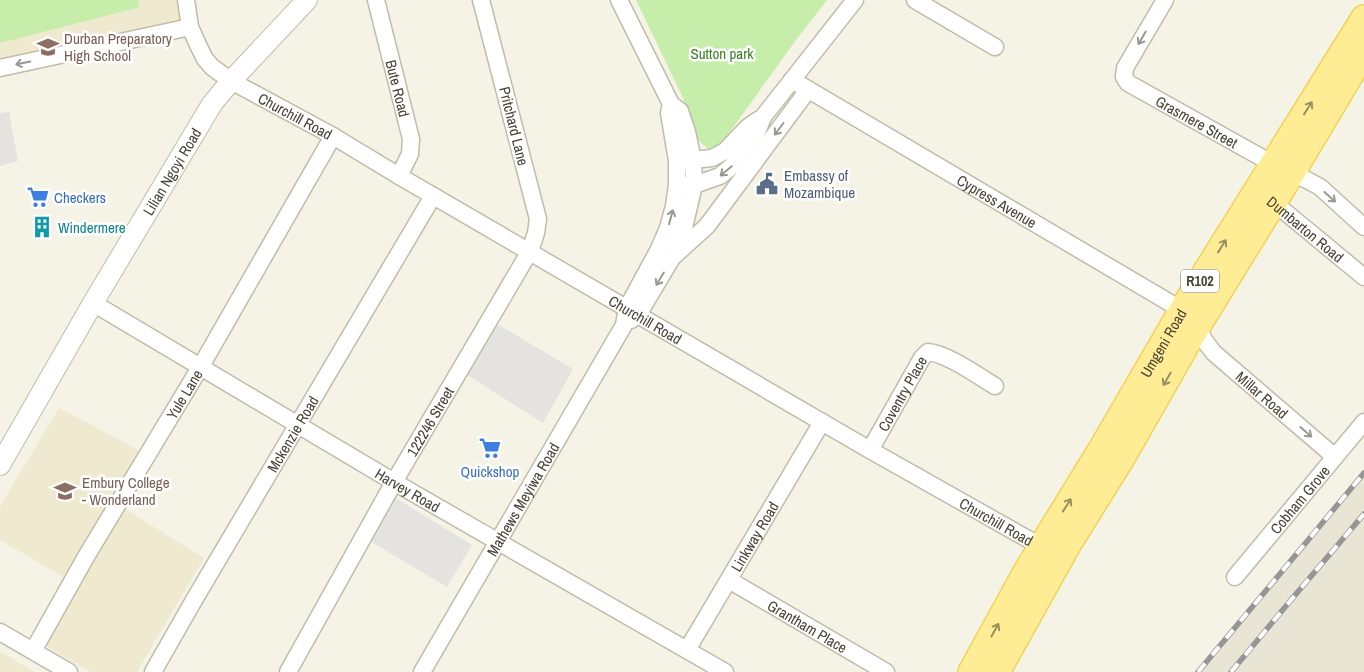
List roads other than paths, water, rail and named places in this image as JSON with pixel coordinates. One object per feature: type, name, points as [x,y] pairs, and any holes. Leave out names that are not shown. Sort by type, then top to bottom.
[{"type":"main road","name":"Umgeni Road","points":[[1283,169],[1362,24]]},
{"type":"main road","name":"Umgeni Road","points":[[971,672],[1051,552],[1112,452],[1190,317],[1283,169],[1364,52]]},
{"type":"main road","name":"Umgeni Road","points":[[997,672],[1051,552]]},
{"type":"street","name":"Churchill Road","points":[[186,0],[190,27],[205,59],[212,67],[231,81],[333,136],[870,450],[1051,552]]},
{"type":"street","name":"Lilian Ngoyi Road","points":[[0,465],[92,303],[212,104],[307,0]]},
{"type":"street","name":"Bute Road","points":[[376,0],[411,139],[410,154],[399,176]]},
{"type":"street","name":"Pritchard Lane","points":[[481,0],[538,220],[530,252]]},
{"type":"street","points":[[619,0],[671,104],[669,113],[685,161],[712,158],[725,151],[748,127],[762,117],[855,0]]},
{"type":"street","points":[[915,0],[995,47]]},
{"type":"street","name":"Grasmere Street","points":[[1165,0],[1125,68],[1124,77],[1128,84],[1283,169]]},
{"type":"street","points":[[0,68],[190,27]]},
{"type":"street","name":"Cypress Avenue","points":[[792,80],[1190,317]]},
{"type":"street","points":[[672,258],[707,226],[808,90]]},
{"type":"street","points":[[677,185],[694,184],[720,176],[732,166],[757,132],[762,117]]},
{"type":"street","name":"Yule Lane","points":[[34,651],[87,556],[201,366],[333,136]]},
{"type":"street","name":"Mathews Meyiwa Road","points":[[633,311],[668,228],[677,185],[685,161]]},
{"type":"street","name":"Mathews Meyiwa Road","points":[[422,672],[624,325],[672,258],[683,232],[694,184],[685,161]]},
{"type":"street","points":[[1283,169],[1320,187],[1364,227]]},
{"type":"street","name":"Mckenzie Road","points":[[153,672],[433,196]]},
{"type":"street","name":"Dumbarton Road","points":[[1266,196],[1361,268]]},
{"type":"street","name":"122246 Street","points":[[288,672],[394,482],[530,252]]},
{"type":"street","name":"Harvey Road","points":[[92,303],[394,482],[725,672]]},
{"type":"street","name":"Millar Road","points":[[1190,317],[1214,353],[1335,457]]},
{"type":"street","name":"Coventry Place","points":[[870,450],[922,358],[928,352],[937,353],[996,386]]},
{"type":"street","name":"Linkway Road","points":[[688,650],[822,422]]},
{"type":"street","name":"Cobham Grove","points":[[1235,577],[1364,422]]},
{"type":"street","name":"Grantham Place","points":[[729,580],[886,672]]},
{"type":"street","points":[[0,632],[69,672]]},
{"type":"railway","points":[[1198,672],[1364,473]]},
{"type":"railway","points":[[1231,672],[1364,514]]},
{"type":"place","name":"Durban Preparatory High School","points":[[48,47]]},
{"type":"place","name":"Embassy of Mozambique","points":[[767,184]]},
{"type":"place","name":"Checkers","points":[[38,197]]},
{"type":"place","name":"Windermere","points":[[42,227]]},
{"type":"place","name":"Quickshop","points":[[490,448]]},
{"type":"place","name":"Embury College - Wonderland","points":[[65,491]]},
{"type":"park label","name":"Sutton park","points":[[722,53]]}]
